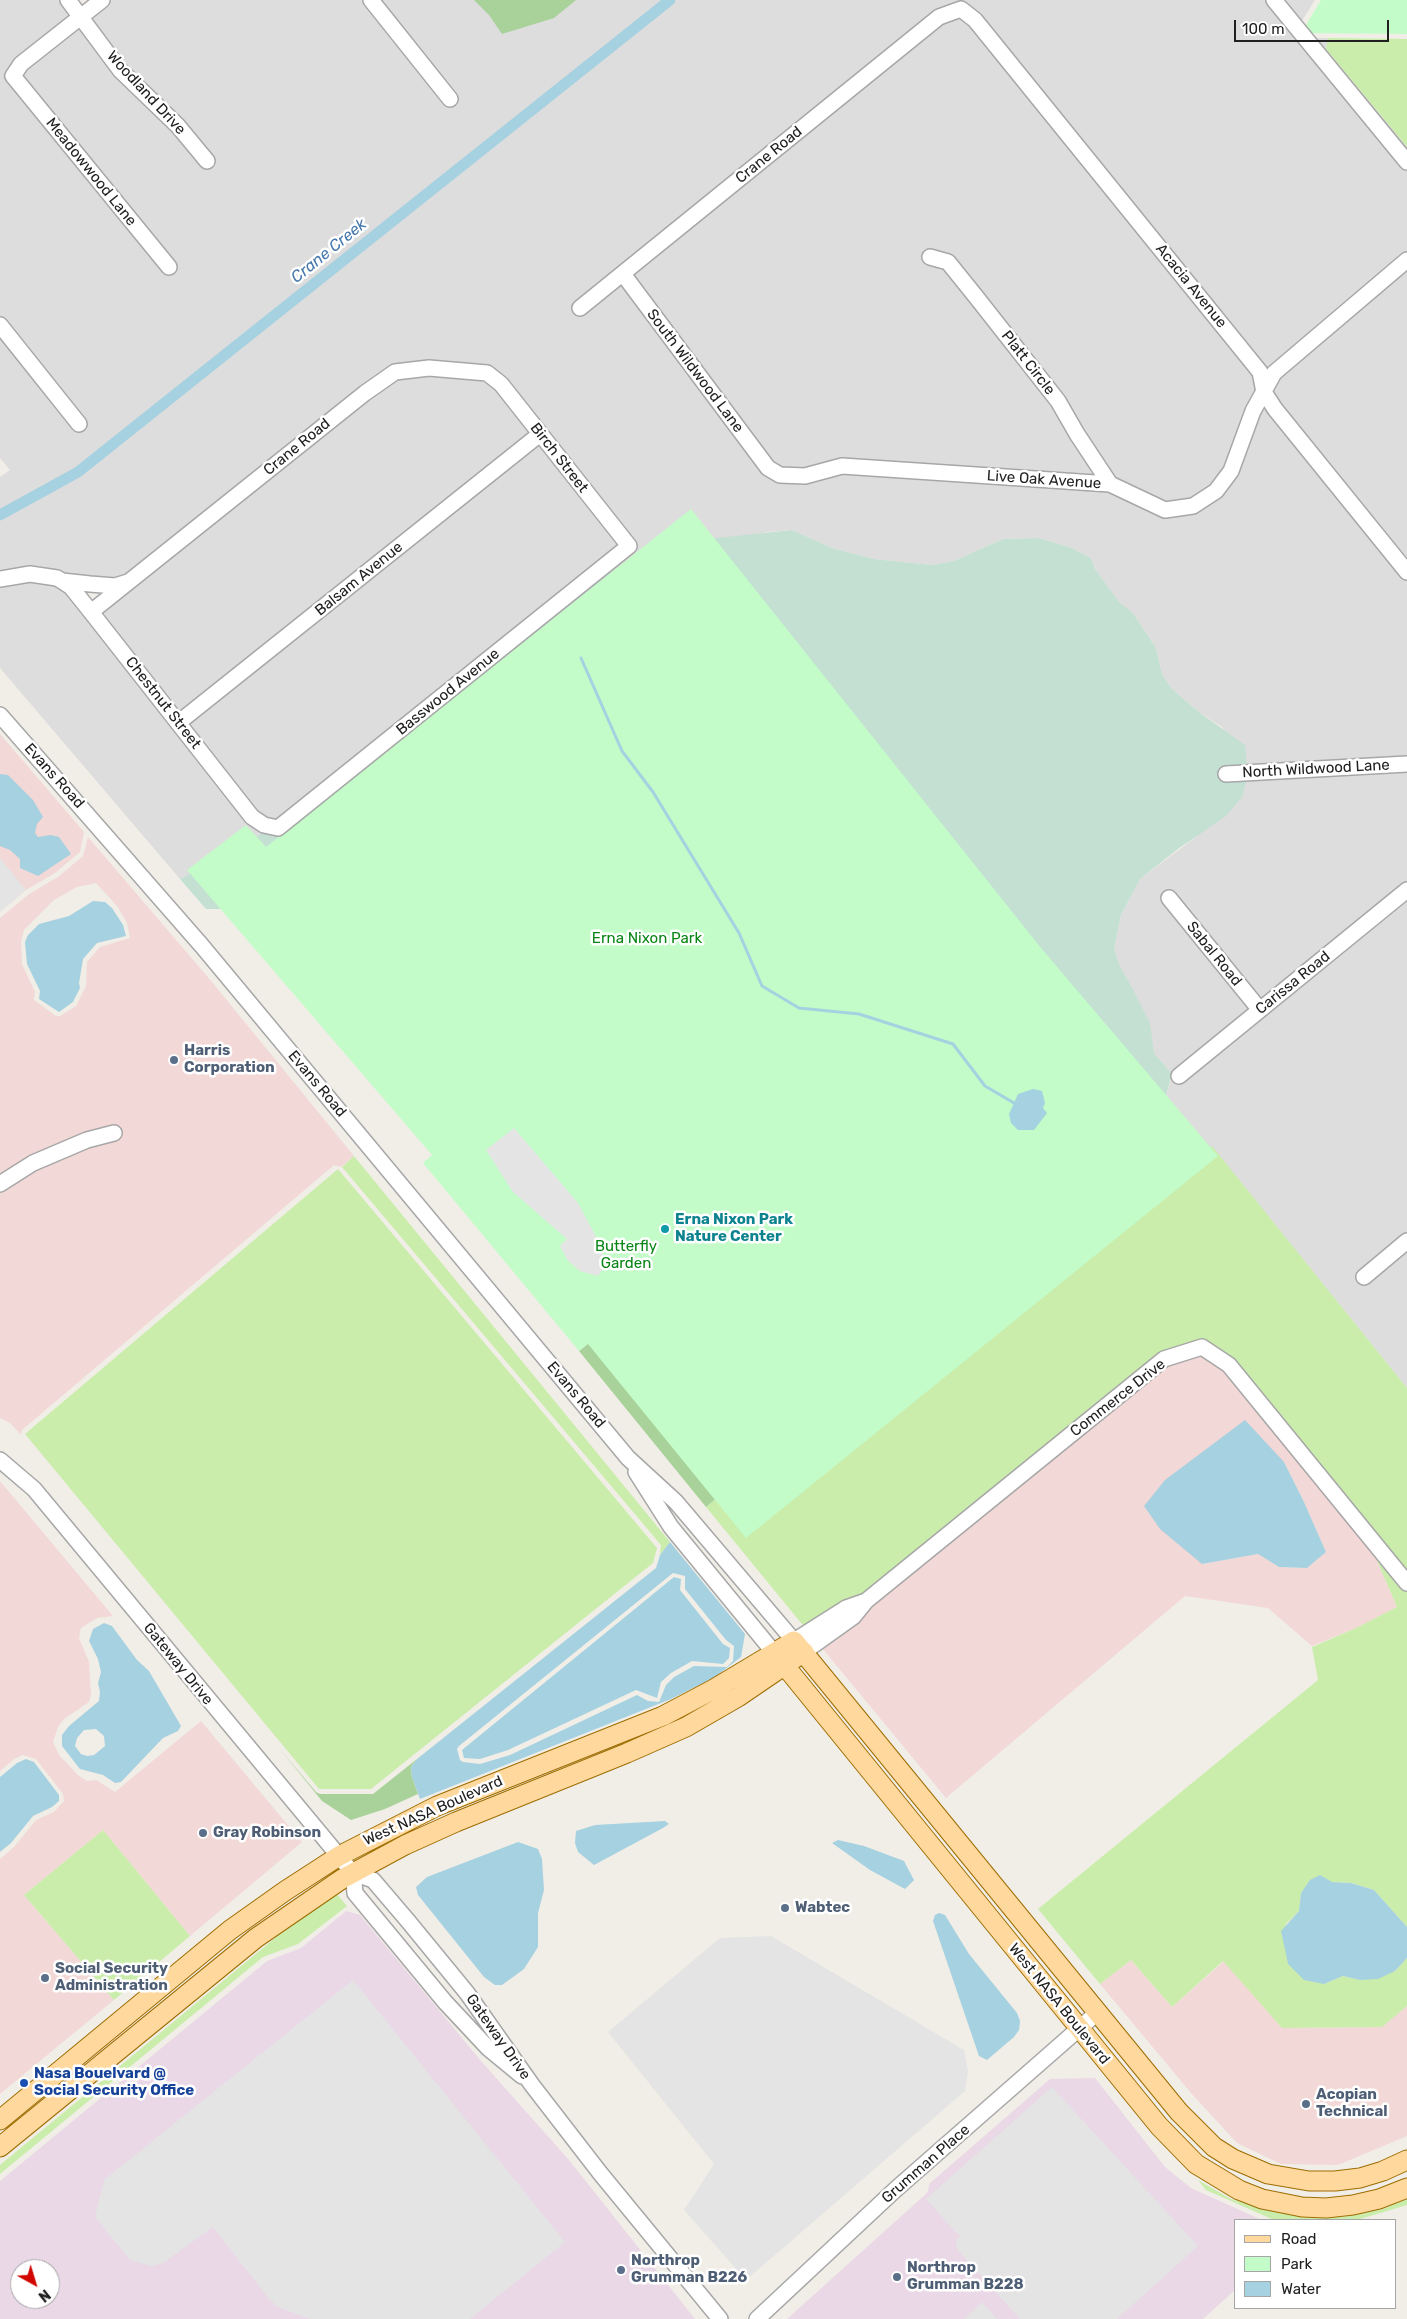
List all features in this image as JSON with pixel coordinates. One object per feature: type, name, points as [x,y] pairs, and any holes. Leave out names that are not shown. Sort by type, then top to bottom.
[{"type":"main road","name":"West NASA Boulevard","points":[[0,2120],[230,1930],[339,1856],[390,1828],[437,1806],[663,1716],[714,1689],[779,1659],[799,1646],[1179,2112],[1206,2140],[1222,2153],[1256,2170],[1281,2177],[1309,2181],[1335,2181],[1360,2178],[1383,2171],[1407,2160]]},
{"type":"main road","name":"West NASA Boulevard","points":[[0,2147],[256,1938],[353,1873],[456,1822],[674,1733],[738,1697],[779,1659]]},
{"type":"main road","name":"West NASA Boulevard","points":[[779,1659],[1079,2029],[1180,2150],[1206,2172],[1239,2190],[1276,2202],[1302,2207],[1326,2208],[1368,2202],[1407,2188]]},
{"type":"street","name":"Woodland Drive","points":[[68,0],[120,70],[178,126],[207,161]]},
{"type":"street","points":[[82,17],[102,0]]},
{"type":"street","points":[[371,0],[450,99]]},
{"type":"street","points":[[1274,0],[1407,162]]},
{"type":"street","name":"Crane Road","points":[[580,308],[939,16],[961,9]]},
{"type":"street","name":"Acacia Avenue","points":[[961,9],[975,20],[1260,372],[1264,392],[1275,409],[1407,572]]},
{"type":"street","name":"Meadowwood Lane","points":[[82,17],[21,64],[13,76],[169,267]]},
{"type":"street","name":"Platt Circle","points":[[930,257],[948,262],[977,298],[1058,402],[1110,484]]},
{"type":"street","name":"Live Oak Avenue","points":[[768,468],[780,475],[805,476],[842,466],[1110,484],[1165,510],[1193,506],[1216,491],[1231,471],[1253,411],[1274,373],[1407,260]]},
{"type":"street","name":"South Wildwood Lane","points":[[623,274],[768,468]]},
{"type":"street","points":[[0,325],[79,424]]},
{"type":"street","name":"Crane Road","points":[[91,612],[365,393],[395,372],[430,368],[487,373]]},
{"type":"street","name":"Birch Street","points":[[487,373],[500,384],[629,546]]},
{"type":"street","name":"Balsam Avenue","points":[[178,723],[540,434]]},
{"type":"street","name":"Basswood Avenue","points":[[264,825],[278,828],[629,546]]},
{"type":"street","points":[[0,579],[30,574],[57,578],[62,582],[115,586],[129,582]]},
{"type":"street","name":"Chestnut Street","points":[[62,582],[71,587],[252,817],[264,825]]},
{"type":"street","name":"Evans Road","points":[[0,715],[198,941],[628,1458],[676,1502],[799,1646]]},
{"type":"street","name":"North Wildwood Lane","points":[[1226,774],[1407,764]]},
{"type":"street","name":"Carissa Road","points":[[1179,1076],[1407,890]]},
{"type":"street","name":"Sabal Road","points":[[1169,898],[1260,1010]]},
{"type":"street","points":[[0,1184],[33,1163],[87,1140],[114,1133]]},
{"type":"street","points":[[1364,1277],[1407,1241]]},
{"type":"street","name":"Commerce Drive","points":[[799,1646],[853,1616],[866,1601],[1164,1359],[1202,1347],[1229,1365],[1407,1583]]},
{"type":"street","name":"Evans Road","points":[[628,1458],[660,1511],[676,1533],[779,1659]]},
{"type":"street","name":"Gateway Drive","points":[[0,1460],[34,1489],[353,1873],[373,1880],[408,1921],[468,1993],[532,2085]]},
{"type":"street","name":"Gateway Drive","points":[[353,1873],[355,1892],[445,2002],[488,2048],[532,2085]]},
{"type":"street","name":"Grumman Place","points":[[757,2319],[896,2189],[1098,2012]]},
{"type":"street","points":[[532,2085],[626,2205],[720,2319]]},
{"type":"shaded area","points":[[0,0],[61,0],[74,16],[5,74],[6,77],[169,275],[177,268],[20,76],[25,69],[81,25],[207,169],[215,162],[181,122],[124,66],[90,19],[112,0],[364,0],[450,107],[458,100],[378,0],[1267,0],[1407,170],[1407,252],[1314,330],[1266,375],[964,2],[960,1],[572,306],[579,315],[622,282],[761,469],[843,472],[1108,490],[1109,492],[1197,511],[1265,403],[1407,580],[1407,758],[1247,767],[1222,727],[1199,712],[1172,689],[1162,674],[1156,648],[1133,613],[1119,603],[1095,569],[1091,558],[1072,548],[1039,538],[1003,539],[954,561],[932,565],[874,559],[832,548],[792,530],[768,532],[741,537],[593,583],[637,547],[505,380],[485,365],[484,367],[394,367],[126,577],[114,580],[0,573],[0,477],[10,470],[0,458],[0,333],[78,431],[86,425],[0,316]]},
{"type":"shaded area","points":[[1281,0],[1315,0],[1300,24]]},
{"type":"shaded area","points":[[961,16],[971,24],[1254,374],[1258,391],[1226,468],[1212,486],[1191,501],[1165,504],[1114,480],[949,256],[926,250],[924,261],[946,267],[1054,404],[1100,478],[781,469],[771,464],[630,275],[942,22]]},
{"type":"shaded area","points":[[1312,38],[1328,38],[1326,49],[1407,147],[1407,154]]},
{"type":"shaded area","points":[[1407,268],[1407,563],[1271,393],[1279,376]]},
{"type":"shaded area","points":[[430,373],[485,379],[497,388],[533,433],[179,715],[99,614],[368,398],[397,378]]},
{"type":"shaded area","points":[[540,442],[621,545],[276,822],[256,813],[186,724]]},
{"type":"shaded area","points":[[30,579],[56,584],[67,591],[258,830],[264,832],[180,879],[0,668],[0,586]]},
{"type":"shaded area","points":[[0,734],[84,832],[80,852],[55,873],[26,890],[0,912]]},
{"type":"shaded area","points":[[1407,770],[1407,882],[1260,1002],[1170,890],[1161,897],[1252,1009],[1172,1074],[1154,1053],[1149,1023],[1119,964],[1114,948],[1121,915],[1140,879],[1196,837],[1247,779]]},
{"type":"shaded area","points":[[88,837],[212,982],[354,1156],[341,1167],[334,1165],[22,1430],[21,1435],[10,1423],[0,1418],[0,1191],[36,1168],[90,1146],[121,1137],[117,1127],[0,1177],[0,918],[29,894],[58,877],[83,856]],"holes":[[[96,883],[117,906],[127,923],[130,938],[100,947],[87,962],[86,986],[76,1006],[60,1016],[56,1016],[34,1000],[35,992],[22,964],[21,942],[24,930],[54,900],[77,887]]]},
{"type":"shaded area","points":[[0,858],[26,890],[0,912]]},
{"type":"shaded area","points":[[1407,898],[1407,1233],[1356,1275],[1363,1284],[1407,1249],[1407,1388],[1212,1147],[1210,1149],[1161,1114],[1172,1076],[1179,1084]]},
{"type":"shaded area","points":[[514,1128],[578,1203],[599,1242],[606,1265],[598,1276],[580,1271],[568,1261],[560,1246],[567,1239],[513,1192],[486,1150]]},
{"type":"shaded area","points":[[1202,1353],[1233,1378],[1331,1497],[1375,1556],[1397,1607],[1356,1628],[1312,1646],[1268,1608],[1185,1596],[946,1798],[822,1648],[869,1606],[1166,1365]],"holes":[[[1284,1462],[1326,1552],[1307,1568],[1279,1567],[1258,1554],[1202,1564]]]},
{"type":"shaded area","points":[[0,1481],[113,1616],[97,1618],[81,1628],[79,1638],[89,1662],[91,1694],[89,1702],[64,1719],[58,1727],[53,1742],[59,1755],[79,1776],[87,1781],[96,1780],[115,1792],[201,1721],[302,1842],[190,1936],[103,1830],[24,1895],[114,2000],[0,2094],[0,1859],[14,1847],[36,1820],[54,1812],[64,1801],[63,1794],[36,1759],[23,1755],[14,1759],[0,1771]]},
{"type":"shaded area","points":[[346,1911],[360,1915],[481,2061],[569,2160],[695,2319],[0,2319],[0,2181],[267,1961],[301,1948]]},
{"type":"shaded area","points":[[771,1936],[964,2050],[968,2071],[965,2091],[746,2280],[684,2210],[714,2164],[608,2032],[720,1938]]},
{"type":"shaded area","points":[[1131,1960],[1172,2007],[1224,1961],[1282,2028],[1381,2027],[1407,2006],[1407,2136],[1338,2165],[1281,2164],[1237,2143],[1191,2093],[1100,1984]]},
{"type":"shaded area","points":[[353,1980],[565,2242],[470,2319],[310,2319],[278,2307],[269,2299],[213,2227],[163,2263],[151,2266],[130,2260],[95,2217],[104,2180]]},
{"type":"shaded area","points":[[1095,2078],[1165,2167],[1191,2188],[1260,2219],[1234,2219],[1234,2291],[1203,2319],[787,2319],[928,2192],[929,2184],[1050,2079]]},
{"type":"shaded area","points":[[1052,2087],[1198,2246],[1117,2319],[1020,2319],[957,2249],[956,2240],[960,2237],[926,2199]]},
{"type":"shaded area","points":[[982,2302],[997,2319],[964,2319]]},
{"type":"green space","points":[[474,0],[576,0],[554,18],[502,34],[489,15]]},
{"type":"green space","points":[[1321,0],[1407,0],[1407,34],[1301,33]]},
{"type":"green space","points":[[1328,38],[1407,39],[1407,147],[1326,49]]},
{"type":"green space","name":"Erna Nixon Park","points":[[691,509],[1041,948],[1218,1156],[746,1538],[588,1344],[579,1351],[423,1163],[432,1155],[187,870],[246,825],[266,847]]},
{"type":"green space","points":[[792,530],[832,548],[874,559],[932,565],[954,561],[1003,539],[1039,538],[1072,548],[1091,558],[1095,569],[1119,602],[1133,613],[1156,648],[1162,674],[1172,689],[1199,712],[1245,745],[1247,767],[1219,769],[1221,780],[1247,779],[1242,797],[1226,816],[1178,849],[1140,879],[1121,915],[1114,948],[1119,964],[1150,1023],[1154,1053],[1172,1074],[1161,1114],[234,909],[206,909],[180,879],[265,833],[593,583],[627,562],[707,539]]},
{"type":"green space","points":[[1212,1146],[1407,1388],[1407,1574],[1205,1342],[1160,1354],[865,1594],[806,1629],[706,1507],[762,1459],[906,1394]]},
{"type":"green space","points":[[354,1156],[670,1542],[660,1555],[661,1545],[342,1167]]},
{"type":"green space","points":[[338,1169],[657,1548],[653,1563],[371,1789],[319,1789],[25,1434]]},
{"type":"green space","points":[[617,1320],[763,1459],[706,1507],[579,1351]]},
{"type":"green space","points":[[1331,1497],[1407,1591],[1407,1927],[1374,1890],[1352,1883],[1331,1882],[1320,1875],[1301,1893],[1299,1911],[1285,1925],[1324,1984],[1343,1976],[1360,1980],[1395,1971],[1407,1958],[1407,2006],[1382,2027],[1282,2028],[1223,1961],[1172,2007],[1131,1960],[1100,1984],[1038,1909],[1318,1680],[1312,1647],[1356,1628],[1397,1607],[1375,1556]]},
{"type":"green space","points":[[279,1748],[316,1792],[320,1794],[373,1794],[417,1759],[411,1767],[412,1777],[418,1794],[385,1809],[351,1820],[322,1801]]},
{"type":"green space","points":[[103,1830],[190,1936],[114,2000],[24,1895]]},
{"type":"green space","points":[[336,1893],[347,1906],[298,1944],[263,1957],[0,2174],[0,2165],[309,1910]]},
{"type":"green space","points":[[1198,2180],[1231,2199],[1282,2213],[1343,2217],[1386,2208],[1407,2197],[1407,2205],[1360,2219],[1272,2219],[1206,2190]]},
{"type":"water","points":[[0,774],[8,775],[33,800],[43,817],[37,824],[35,833],[38,837],[51,835],[59,837],[71,854],[38,876],[20,868],[20,859],[10,850],[0,846]]},
{"type":"water","points":[[93,901],[105,902],[112,908],[123,925],[126,936],[97,943],[83,959],[79,983],[80,988],[73,1002],[59,1012],[39,999],[40,991],[27,964],[25,942],[28,935],[39,924],[69,916]]},
{"type":"water","points":[[1033,1089],[1042,1091],[1045,1103],[1043,1108],[1047,1113],[1034,1130],[1018,1130],[1011,1123],[1009,1114],[1018,1094]]},
{"type":"water","points":[[1245,1420],[1284,1462],[1326,1552],[1307,1568],[1279,1567],[1258,1554],[1202,1564],[1160,1529],[1144,1506],[1165,1480]]},
{"type":"water","points":[[670,1542],[745,1634],[741,1657],[715,1677],[671,1699],[420,1799],[412,1777],[411,1767],[417,1759],[656,1568],[660,1555]],"holes":[[[673,1573],[685,1576],[685,1589],[726,1640],[734,1646],[733,1661],[727,1667],[694,1666],[674,1677],[666,1685],[659,1702],[648,1701],[637,1695],[510,1755],[480,1764],[460,1760],[457,1749],[459,1746]]]},
{"type":"water","points":[[674,1577],[681,1579],[680,1590],[723,1644],[730,1648],[729,1658],[723,1664],[692,1661],[671,1673],[661,1682],[657,1698],[636,1690],[508,1750],[480,1759],[464,1758],[462,1750]]},
{"type":"water","points":[[104,1623],[112,1626],[137,1660],[149,1671],[181,1726],[178,1731],[163,1738],[121,1782],[115,1783],[103,1775],[80,1769],[62,1746],[62,1735],[69,1726],[99,1701],[98,1683],[101,1672],[98,1659],[89,1641],[93,1629]],"holes":[[[96,1729],[104,1736],[105,1746],[94,1755],[87,1756],[81,1754],[75,1746],[77,1738],[84,1730]]]},
{"type":"water","points":[[26,1759],[34,1762],[59,1795],[59,1801],[52,1807],[33,1816],[11,1843],[0,1852],[0,1777],[17,1763]]},
{"type":"water","points":[[665,1821],[669,1824],[594,1865],[578,1852],[575,1843],[576,1831],[595,1825]]},
{"type":"water","points":[[838,1840],[864,1846],[904,1861],[914,1880],[905,1889],[870,1870],[832,1843]]},
{"type":"water","points":[[518,1842],[538,1849],[542,1859],[544,1890],[538,1913],[538,1947],[524,1969],[502,1985],[495,1985],[484,1977],[418,1895],[416,1887],[427,1877]]},
{"type":"water","points":[[1320,1875],[1332,1882],[1351,1883],[1374,1890],[1407,1927],[1407,1958],[1395,1971],[1378,1979],[1360,1980],[1343,1976],[1324,1984],[1304,1980],[1288,1964],[1281,1931],[1299,1911],[1301,1893],[1310,1880]]},
{"type":"water","points":[[939,1913],[945,1915],[969,1954],[1017,2013],[1020,2021],[1019,2030],[1014,2037],[987,2060],[979,2056],[933,1921],[935,1915]]},
{"type":"waterway","name":"Crane Creek","points":[[0,515],[78,472],[670,0]]},
{"type":"waterway","points":[[581,658],[622,751],[653,792],[739,933],[762,986],[799,1008],[859,1014],[953,1044],[985,1086],[1014,1103]]},
{"type":"place","name":"Harris Corporation","points":[[174,1060]]},
{"type":"place","name":"Erna Nixon Park Nature Center","points":[[665,1229]]},
{"type":"place","name":"Gray Robinson","points":[[203,1833]]},
{"type":"place","name":"Wabtec","points":[[785,1908]]},
{"type":"place","name":"Social Security Administration","points":[[45,1978]]},
{"type":"place","name":"Nasa Bouelvard @ Social Security Office","points":[[24,2083]]},
{"type":"place","name":"Acopian Technical","points":[[1306,2104]]},
{"type":"place","name":"Northrop Grumman B226","points":[[621,2270]]},
{"type":"place","name":"Northrop Grumman B228","points":[[897,2277]]},
{"type":"park label","name":"Butterfly Garden","points":[[626,1256]]}]
